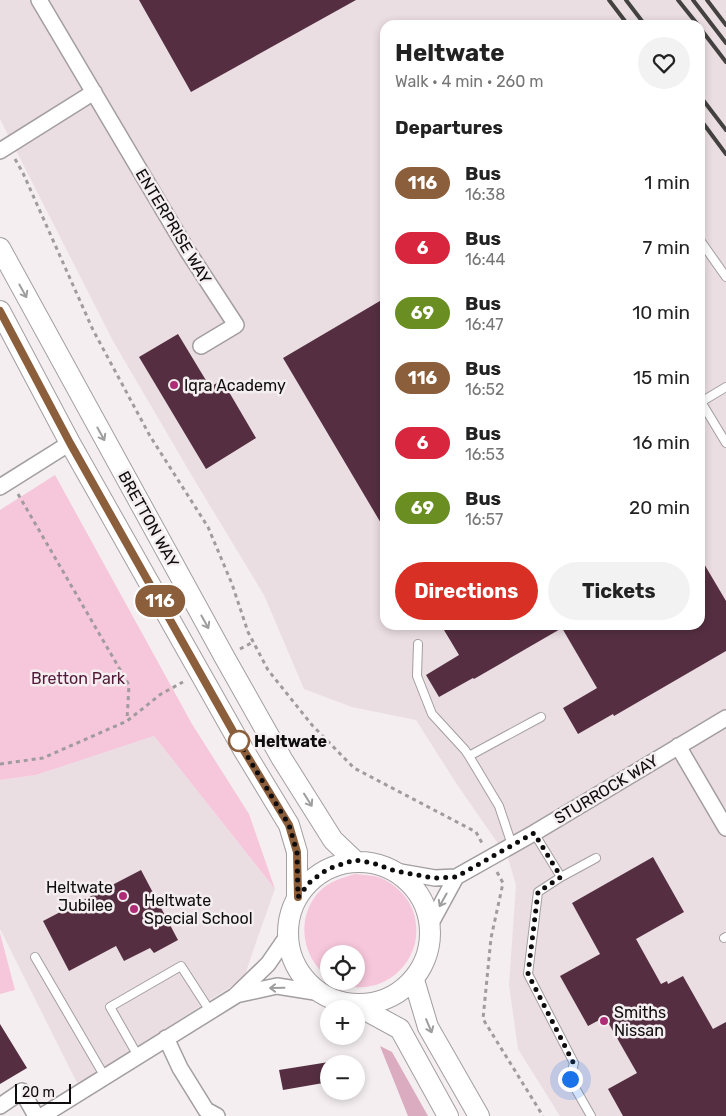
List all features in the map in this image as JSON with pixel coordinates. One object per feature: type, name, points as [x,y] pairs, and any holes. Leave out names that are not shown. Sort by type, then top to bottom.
[{"type":"street","name":"ENTERPRISE WAY","points":[[39,0],[186,250],[236,325],[201,346]]},
{"type":"street","points":[[0,151],[94,92]]},
{"type":"street","name":"BRETTON WAY","points":[[0,248],[282,759],[332,840],[354,860]]},
{"type":"street","name":"BRETTON WAY","points":[[0,311],[70,443],[243,749],[289,825],[297,852],[298,897]]},
{"type":"street","points":[[5,483],[70,443]]},
{"type":"street","name":"STURROCK WAY","points":[[395,871],[434,878],[456,877],[534,833],[726,718]]},
{"type":"street","points":[[678,746],[726,828]]},
{"type":"street","points":[[334,1000],[321,993],[303,978],[292,958],[288,935],[290,915],[298,897],[311,881],[328,869],[354,860],[373,863],[395,871],[412,884],[424,903],[430,923],[430,944],[425,963],[414,980],[397,994],[378,1002],[365,1004]]},
{"type":"street","points":[[430,923],[456,877]]},
{"type":"street","points":[[42,1116],[235,996],[268,964],[288,935]]},
{"type":"street","points":[[414,980],[428,1027],[479,1116]]},
{"type":"street","points":[[235,996],[276,986],[321,993]]},
{"type":"street","points":[[365,1010],[400,1029],[448,1116]]},
{"type":"street","points":[[166,1038],[180,1068],[207,1114]]},
{"type":"street","points":[[0,1106],[22,1091],[36,1116]]},
{"type":"lane","points":[[705,246],[726,277]]},
{"type":"lane","points":[[705,398],[726,387]]},
{"type":"lane","points":[[705,409],[726,443]]},
{"type":"lane","points":[[418,644],[417,676],[432,714],[469,756],[498,806],[512,845]]},
{"type":"lane","points":[[469,756],[541,717]]},
{"type":"lane","points":[[534,833],[561,877]]},
{"type":"lane","points":[[591,1116],[570,1079],[574,1064],[528,974],[538,892],[596,858]]},
{"type":"lane","points":[[35,957],[105,1077]]},
{"type":"lane","points":[[138,1056],[110,1008],[181,966],[210,1011]]},
{"type":"path","points":[[23,173],[93,330],[150,436],[208,527],[232,584],[248,632],[268,670],[312,725],[354,768],[476,832]]},
{"type":"path","points":[[5,483],[129,685],[126,721]]},
{"type":"path","points":[[0,764],[43,758],[126,721],[161,694],[186,681]]},
{"type":"path","points":[[504,884],[491,938],[483,1019],[543,1116]]},
{"type":"shaded area","points":[[0,0],[726,0],[726,1116],[560,1116],[518,1049],[509,985],[516,885],[508,858],[456,783],[416,720],[352,707],[304,689],[264,595],[113,341],[0,119]]},
{"type":"shaded area","name":"Heltwate Special School","points":[[154,736],[275,889],[244,978],[78,1085],[0,929],[0,780],[36,775]]},
{"type":"shaded area","points":[[380,1046],[392,1052],[428,1116],[408,1116]]},
{"type":"green space","name":"Bretton Park","points":[[55,475],[192,724],[249,814],[275,889],[154,736],[36,775],[0,780],[0,510]]},
{"type":"green space","points":[[355,874],[378,877],[385,880],[404,895],[413,911],[416,938],[413,950],[400,971],[379,984],[365,987],[365,945],[320,945],[320,970],[307,948],[305,924],[307,912],[312,901],[320,891],[341,878]]},
{"type":"green space","points":[[0,933],[15,990],[0,994]]},
{"type":"building","points":[[139,0],[356,0],[191,92]]},
{"type":"building","points":[[380,301],[380,522],[283,358]]},
{"type":"building","points":[[178,334],[210,387],[222,380],[256,438],[206,469],[139,357]]},
{"type":"building","points":[[705,565],[726,601],[726,651],[614,716],[613,714],[578,734],[563,708],[597,688],[563,630],[705,630]]},
{"type":"building","points":[[444,630],[559,630],[439,697],[426,675],[459,655]]},
{"type":"building","points":[[653,857],[684,912],[636,939],[661,984],[667,981],[668,984],[683,976],[713,1029],[726,1022],[726,1116],[623,1116],[608,1089],[637,1073],[605,1017],[588,1026],[560,976],[600,954],[572,903]]},
{"type":"building","name":"Heltwate Jubilee","points":[[141,870],[178,940],[154,953],[150,948],[124,961],[116,946],[69,971],[43,921]]},
{"type":"building","points":[[0,1024],[27,1068],[0,1084]]},
{"type":"building","points":[[320,1063],[320,1084],[283,1090],[279,1070]]},
{"type":"railway","points":[[609,0],[624,20]]},
{"type":"railway","points":[[626,0],[641,20]]},
{"type":"railway","points":[[678,0],[694,20]]},
{"type":"railway","points":[[693,0],[726,43]]},
{"type":"railway","points":[[707,0],[726,25]]},
{"type":"railway","points":[[705,35],[726,62]]},
{"type":"railway","points":[[705,103],[726,130]]},
{"type":"railway","points":[[705,126],[726,154]]},
{"type":"bus line","name":"116","points":[[0,311],[70,443],[243,749],[289,825],[297,852],[298,897]]},
{"type":"place","name":"Iqra Academy","points":[[174,385]]},
{"type":"place","name":"Heltwate","points":[[239,741]]},
{"type":"place","name":"Heltwate Jubilee","points":[[123,896]]},
{"type":"place","name":"Heltwate Special School","points":[[134,909]]},
{"type":"place","name":"Smiths Nissan","points":[[604,1021]]},
{"type":"route","points":[[239,741],[234,734],[289,825],[297,852],[298,897],[311,881],[328,869],[354,860],[373,863],[395,871],[434,878],[456,877],[534,833],[561,877],[538,892],[528,974],[574,1064],[570,1079]]}]
